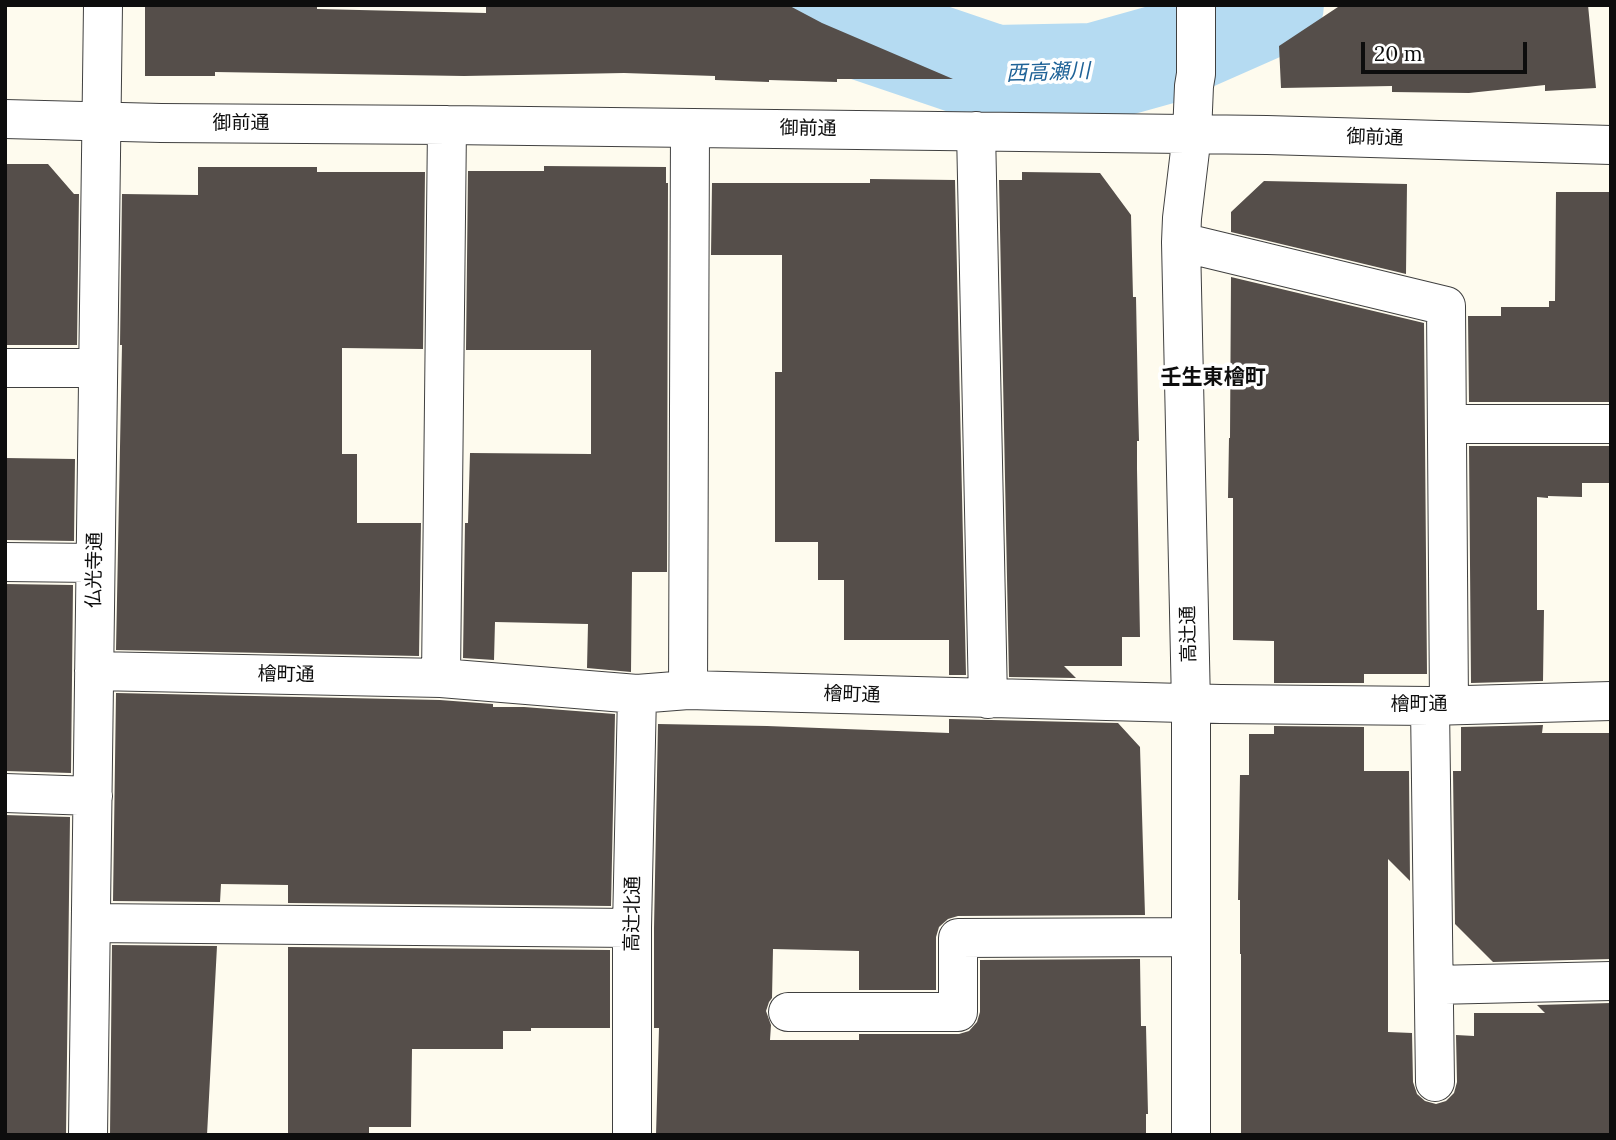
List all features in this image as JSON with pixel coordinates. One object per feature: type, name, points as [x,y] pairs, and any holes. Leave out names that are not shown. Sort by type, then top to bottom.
[{"type":"street","name":"仏光寺通","points":[[88,1135],[103,5]]},
{"type":"street","name":"高辻通","points":[[1191,1135],[1191,704],[1181,242],[1196,74],[1196,9]]},
{"type":"street","name":"御前通","points":[[5,119],[976,131],[1611,145]]},
{"type":"street","points":[[441,678],[447,125]]},
{"type":"street","points":[[688,690],[690,128]]},
{"type":"street","points":[[976,131],[988,699]]},
{"type":"street","points":[[1181,242],[1446,306],[1447,424],[1434,985],[1435,1082]]},
{"type":"street","points":[[5,368],[98,368]]},
{"type":"street","points":[[1447,424],[1611,424]]},
{"type":"street","points":[[5,562],[95,563]]},
{"type":"street","name":"檜町通","points":[[94,671],[441,678],[637,694],[688,690],[1191,704],[1440,706],[1611,701]]},
{"type":"street","name":"高辻北通","points":[[632,1135],[632,928],[637,694]]},
{"type":"street","points":[[5,793],[93,796]]},
{"type":"street","points":[[91,923],[632,928]]},
{"type":"street","points":[[788,1012],[958,1012],[958,938],[1191,937]]},
{"type":"street","points":[[1434,985],[1611,981]]},
{"type":"building","points":[[145,5],[317,5],[317,9],[486,13],[486,5],[788,5],[822,23],[953,79],[769,82],[715,80],[715,76],[624,73],[464,76],[215,72],[215,76],[145,76]]},
{"type":"building","points":[[1341,5],[1588,5],[1596,88],[1545,91],[1545,85],[1469,93],[1392,92],[1392,86],[1281,88],[1279,46]]},
{"type":"building","points":[[5,164],[48,164],[74,194],[79,194],[77,345],[5,345]]},
{"type":"building","points":[[544,166],[666,167],[667,572],[632,572],[631,672],[587,668],[588,624],[495,622],[494,660],[463,658],[465,523],[468,523],[470,453],[591,454],[591,350],[466,350],[468,171],[544,171]]},
{"type":"building","points":[[198,167],[317,167],[317,172],[425,172],[423,349],[342,348],[342,454],[357,454],[357,523],[421,523],[419,656],[116,650],[122,194],[198,195]]},
{"type":"building","points":[[1022,172],[1100,173],[1131,215],[1133,297],[1136,297],[1140,637],[1122,637],[1122,666],[1064,666],[1076,678],[1009,677],[999,180],[1022,180]]},
{"type":"building","points":[[870,179],[955,180],[966,675],[949,675],[949,640],[844,640],[844,580],[818,580],[818,542],[775,542],[775,372],[782,372],[782,255],[711,255],[712,183],[870,183]]},
{"type":"building","points":[[1264,181],[1407,184],[1406,274],[1231,232],[1231,212]]},
{"type":"building","points":[[1556,192],[1611,192],[1611,402],[1469,402],[1468,316],[1501,316],[1501,307],[1549,307],[1549,301],[1555,301]]},
{"type":"building","points":[[1231,277],[1424,323],[1427,674],[1364,674],[1364,683],[1274,683],[1274,641],[1233,640],[1233,498],[1228,498]]},
{"type":"building","points":[[1469,446],[1611,446],[1611,483],[1582,483],[1582,497],[1537,497],[1537,610],[1544,610],[1543,681],[1471,683]]},
{"type":"building","points":[[5,458],[75,459],[74,541],[5,540]]},
{"type":"building","points":[[5,584],[73,585],[71,773],[5,771]]},
{"type":"building","points":[[116,693],[440,700],[493,704],[493,707],[615,714],[611,906],[288,903],[288,885],[221,884],[220,902],[113,901]]},
{"type":"building","points":[[949,719],[1118,723],[1140,747],[1145,915],[958,916],[948,919],[939,927],[936,937],[936,990],[859,990],[859,951],[773,949],[772,998],[766,1011],[771,1025],[770,1040],[859,1040],[859,1034],[959,1034],[969,1031],[977,1022],[980,1012],[980,960],[1140,959],[1141,1026],[1146,1026],[1146,1135],[656,1135],[659,1028],[654,1028],[654,928],[658,724],[949,733]]},
{"type":"building","points":[[1543,725],[1542,733],[1611,733],[1611,959],[1493,962],[1455,924],[1453,771],[1461,771],[1461,727]]},
{"type":"building","points":[[1274,726],[1364,727],[1364,771],[1409,771],[1410,881],[1388,859],[1388,1032],[1412,1033],[1413,1082],[1417,1094],[1425,1101],[1436,1104],[1446,1101],[1454,1093],[1457,1082],[1456,1035],[1474,1036],[1474,1013],[1545,1013],[1537,1005],[1611,1003],[1611,1135],[1241,1135],[1241,954],[1238,900],[1240,775],[1249,775],[1249,734],[1274,734]]},
{"type":"building","points":[[5,815],[70,817],[66,1135],[5,1135]]},
{"type":"building","points":[[112,945],[217,946],[207,1135],[110,1135]]},
{"type":"building","points":[[288,947],[610,950],[610,1028],[531,1028],[531,1031],[503,1031],[503,1049],[412,1049],[411,1127],[369,1127],[369,1135],[288,1135]]},
{"type":"waterway","name":"西高瀬川","points":[[823,5],[862,30],[995,75],[1095,73],[1163,54],[1274,5]]},
{"type":"district","name":"壬生東檜町","points":[[1213,378]]}]
